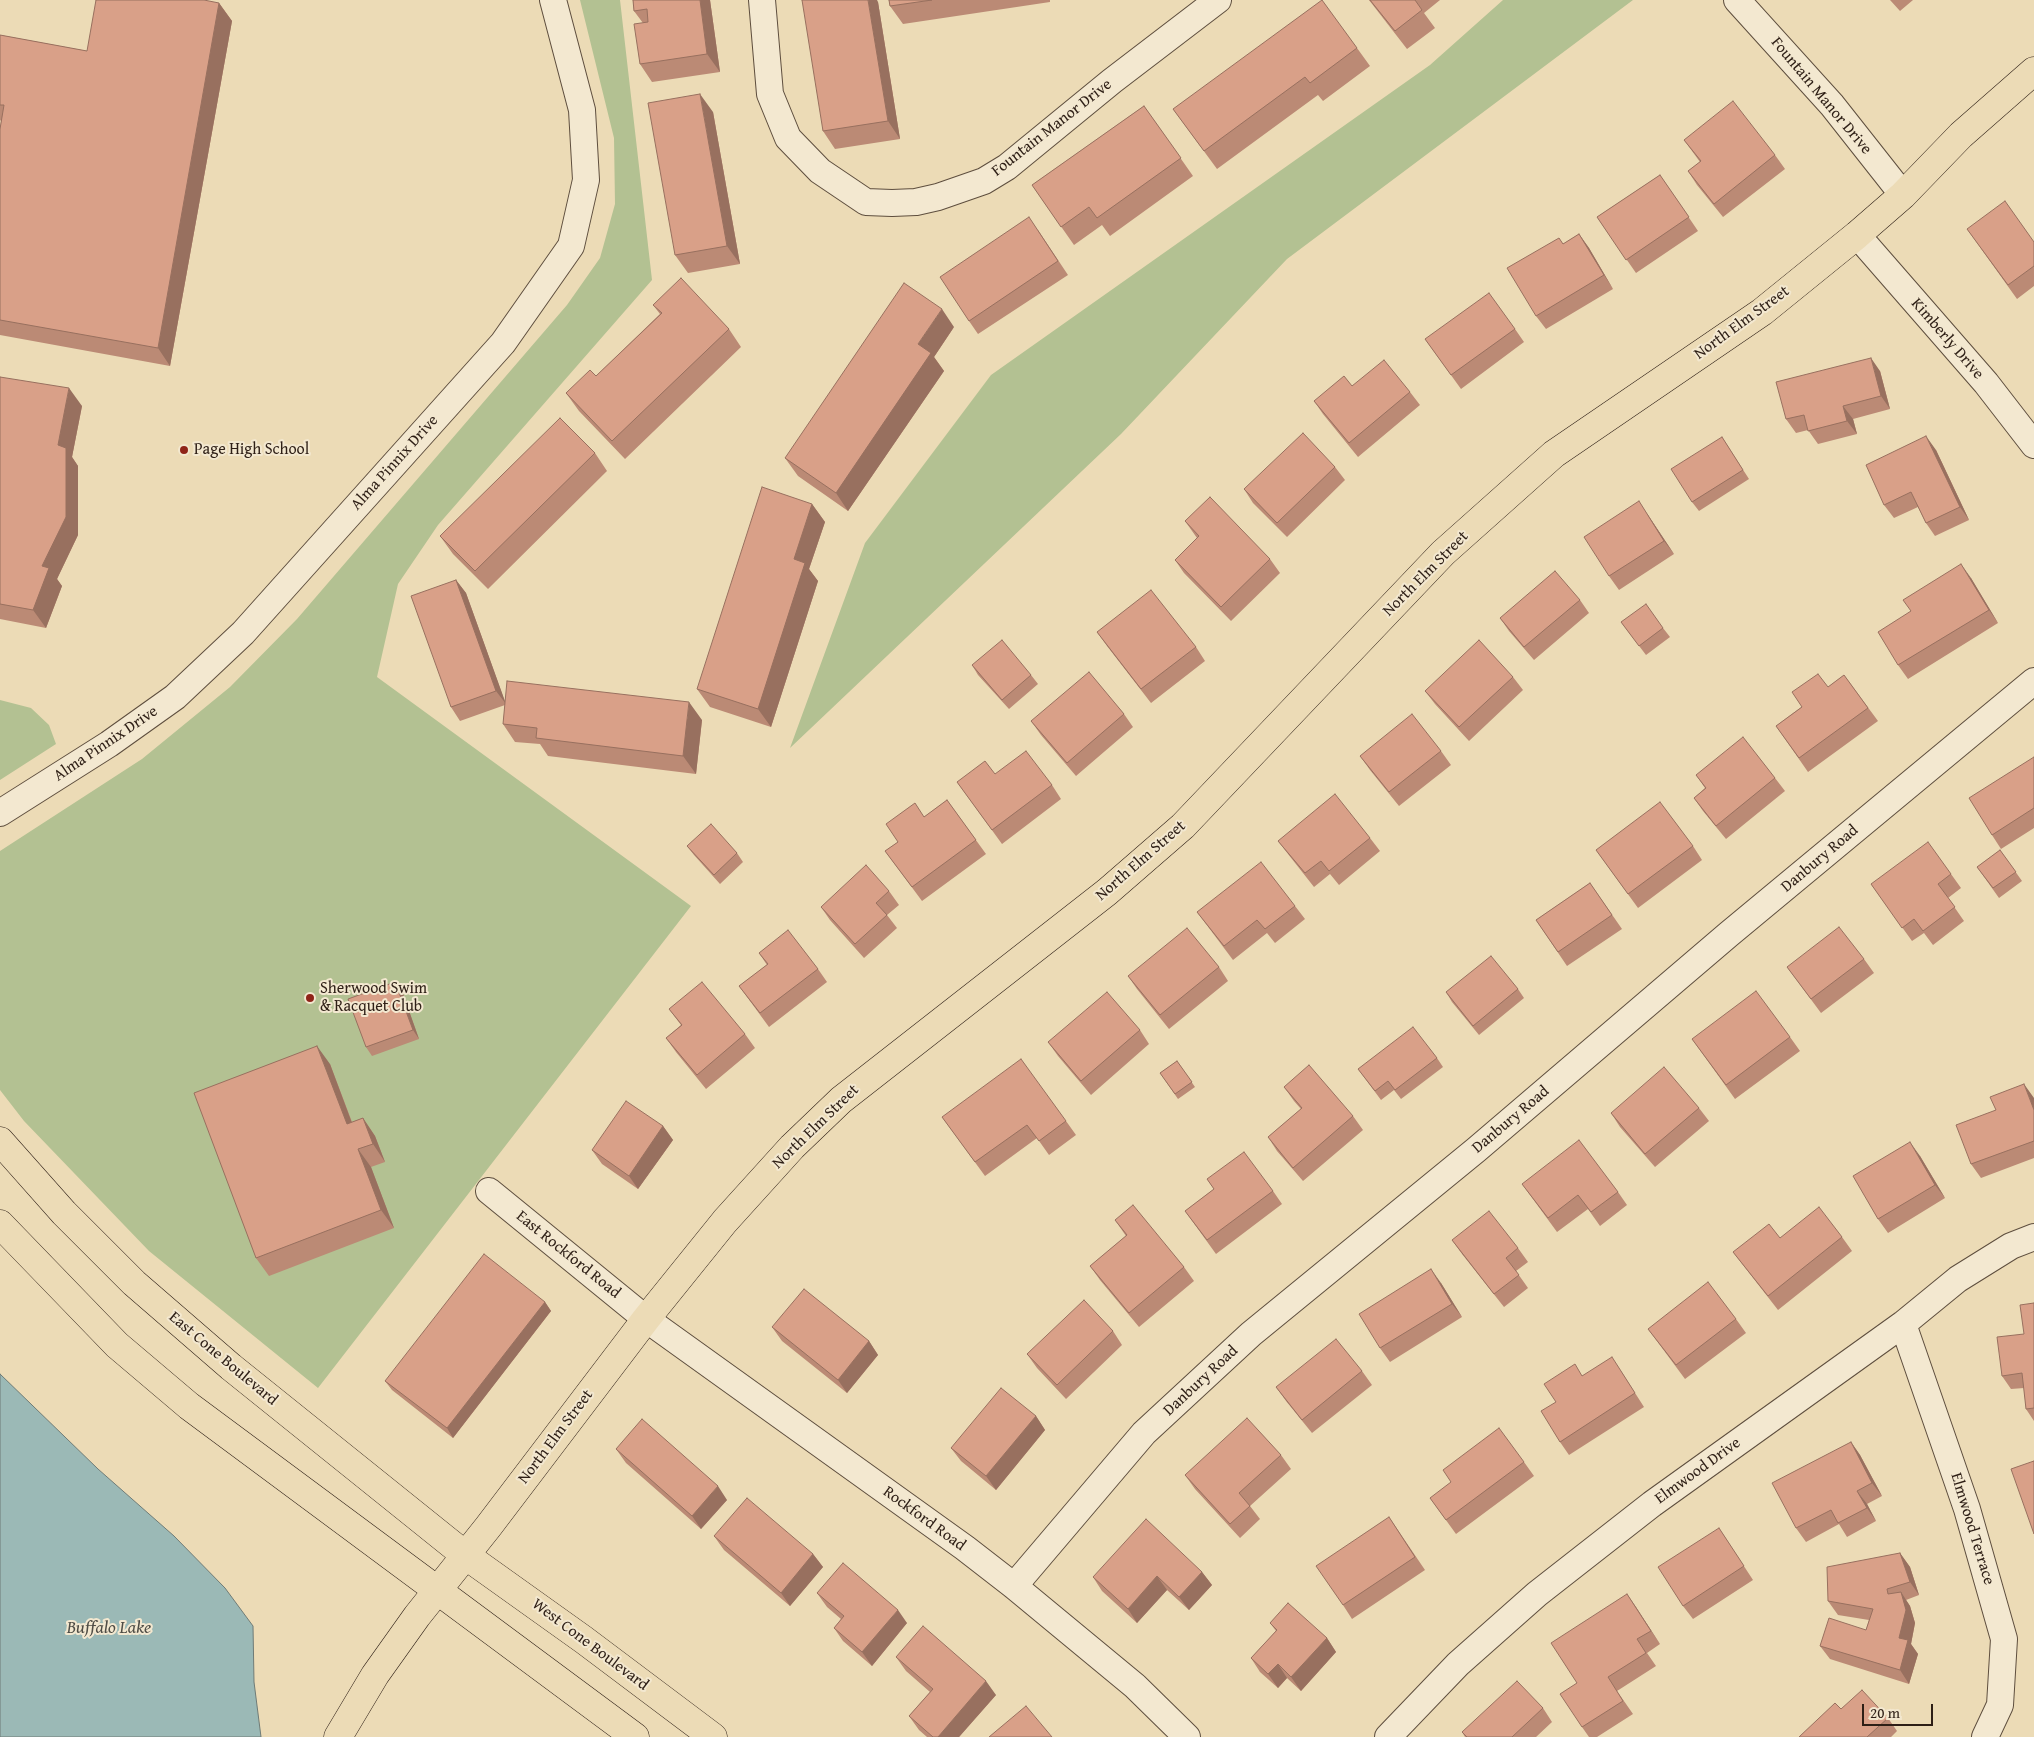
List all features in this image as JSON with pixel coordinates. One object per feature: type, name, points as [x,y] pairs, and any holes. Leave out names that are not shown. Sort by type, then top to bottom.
[{"type":"main road","name":"North Elm Street","points":[[338,1737],[384,1661],[646,1319],[725,1221],[792,1147],[841,1100],[1107,892],[1183,826],[1443,553],[1554,454],[1762,312],[1903,195],[1961,135],[2034,70]]},
{"type":"main road","name":"East Cone Boulevard","points":[[0,1141],[64,1213],[134,1283],[231,1368],[465,1555]]},
{"type":"main road","points":[[0,1224],[117,1345],[167,1388],[259,1459],[635,1737]]},
{"type":"main road","name":"West Cone Boulevard","points":[[465,1555],[584,1640],[713,1737]]},
{"type":"street","name":"Alma Pinnix Drive","points":[[0,813],[109,744],[168,702],[244,633],[503,343],[572,246],[586,180],[582,110],[554,0]]},
{"type":"street","name":"Fountain Manor Drive","points":[[762,0],[770,94],[788,138],[820,172],[866,202],[892,203],[916,202],[938,197],[984,180],[1007,167],[1218,0]]},
{"type":"street","name":"Fountain Manor Drive","points":[[1737,0],[1832,105],[1903,195]]},
{"type":"street","name":"Kimberly Drive","points":[[1857,235],[1986,383],[2034,446]]},
{"type":"street","name":"Danbury Road","points":[[1014,1586],[1144,1433],[1251,1334],[1476,1150],[1729,934],[2034,681]]},
{"type":"street","name":"East Rockford Road","points":[[489,1191],[646,1319]]},
{"type":"street","name":"Elmwood Drive","points":[[1388,1737],[1458,1664],[1537,1594],[1652,1504],[1903,1324],[1958,1279],[2011,1246],[2034,1237]]},
{"type":"street","name":"Rockford Road","points":[[646,1319],[1014,1586],[1135,1686],[1187,1737]]},
{"type":"street","name":"Elmwood Terrace","points":[[1903,1324],[1967,1509],[2004,1639],[2000,1705],[1985,1737]]},
{"type":"green space","name":"Sherwood Swim & Racquet Club","points":[[580,0],[620,0],[652,280],[438,525],[398,584],[377,677],[691,906],[318,1388],[149,1251],[24,1121],[0,1090],[0,851],[142,759],[230,687],[297,619],[567,305],[600,258],[615,204],[614,138]]},
{"type":"green space","points":[[1503,0],[1633,0],[1287,259],[1121,434],[790,748],[865,543],[991,375],[1430,65]]},
{"type":"green space","points":[[0,700],[31,708],[49,725],[56,744],[0,780]]},
{"type":"water","name":"Buffalo Lake","points":[[0,1374],[98,1469],[174,1536],[225,1588],[253,1626],[254,1682],[261,1737],[0,1737]]},
{"type":"building","points":[[96,0],[204,0],[219,3],[158,348],[0,320],[0,129],[4,105],[0,105],[0,35],[87,51]]},
{"type":"building","points":[[633,0],[700,0],[707,54],[640,64],[634,24],[648,22],[647,9],[634,11]]},
{"type":"building","points":[[802,0],[868,0],[888,121],[823,131]]},
{"type":"building","points":[[889,0],[932,0],[890,6]]},
{"type":"building","points":[[1322,0],[1357,48],[1310,83],[1305,77],[1204,151],[1173,109]]},
{"type":"building","points":[[1370,0],[1415,0],[1422,10],[1395,31]]},
{"type":"building","points":[[700,94],[727,246],[675,255],[648,103]]},
{"type":"building","points":[[1733,101],[1775,155],[1714,204],[1688,171],[1701,161],[1684,140]]},
{"type":"building","points":[[1144,106],[1181,158],[1097,218],[1089,207],[1061,227],[1032,185]]},
{"type":"building","points":[[1660,175],[1689,217],[1626,260],[1597,217]]},
{"type":"building","points":[[2005,201],[2034,242],[2034,266],[2008,285],[1967,229]]},
{"type":"building","points":[[1029,217],[1058,261],[969,321],[940,277]]},
{"type":"building","points":[[1579,234],[1604,275],[1536,316],[1507,268],[1559,238],[1563,244]]},
{"type":"building","points":[[681,278],[729,329],[612,441],[566,393],[590,370],[596,376],[662,313],[653,305]]},
{"type":"building","points":[[904,283],[942,309],[918,344],[931,353],[836,493],[785,458]]},
{"type":"building","points":[[1489,293],[1515,329],[1451,375],[1425,339]]},
{"type":"building","points":[[1871,358],[1881,396],[1843,406],[1847,421],[1808,431],[1804,415],[1786,419],[1776,382]]},
{"type":"building","points":[[1384,360],[1410,392],[1349,443],[1314,401],[1344,376],[1352,386]]},
{"type":"building","points":[[0,377],[69,388],[58,445],[66,448],[66,517],[42,566],[49,568],[33,610],[0,604]]},
{"type":"building","points":[[560,418],[595,453],[475,571],[440,536]]},
{"type":"building","points":[[1303,433],[1335,467],[1277,523],[1244,489]]},
{"type":"building","points":[[1926,436],[1960,507],[1926,523],[1911,492],[1884,505],[1866,465]]},
{"type":"building","points":[[1722,437],[1743,470],[1692,502],[1671,469]]},
{"type":"building","points":[[762,487],[812,504],[794,559],[805,563],[758,709],[697,689]]},
{"type":"building","points":[[1210,497],[1270,559],[1221,607],[1175,560],[1199,536],[1185,521]]},
{"type":"building","points":[[1639,501],[1664,541],[1609,576],[1584,537]]},
{"type":"building","points":[[1961,564],[1989,610],[1898,665],[1878,632],[1911,611],[1903,600]]},
{"type":"building","points":[[1555,571],[1580,600],[1524,647],[1500,618]]},
{"type":"building","points":[[456,580],[496,691],[451,707],[411,596]]},
{"type":"building","points":[[1151,590],[1196,647],[1141,689],[1097,632]]},
{"type":"building","points":[[1646,604],[1663,628],[1639,646],[1621,622]]},
{"type":"building","points":[[1002,640],[1031,675],[1002,700],[972,665]]},
{"type":"building","points":[[1479,640],[1513,677],[1459,727],[1425,691]]},
{"type":"building","points":[[1089,672],[1124,714],[1067,763],[1031,721]]},
{"type":"building","points":[[1818,674],[1828,687],[1844,675],[1868,708],[1799,758],[1776,726],[1802,707],[1792,692]]},
{"type":"building","points":[[507,681],[689,702],[683,756],[536,738],[537,728],[503,724]]},
{"type":"building","points":[[1412,714],[1441,751],[1389,792],[1360,756]]},
{"type":"building","points":[[1743,737],[1775,778],[1716,826],[1694,798],[1706,788],[1696,775]]},
{"type":"building","points":[[1026,751],[1052,785],[992,830],[957,782],[985,761],[995,774]]},
{"type":"building","points":[[2034,757],[2034,808],[1992,835],[1969,798]]},
{"type":"building","points":[[1335,794],[1370,838],[1329,871],[1321,861],[1305,873],[1278,841]]},
{"type":"building","points":[[947,800],[976,840],[912,887],[885,851],[898,842],[886,824],[915,803],[924,817]]},
{"type":"building","points":[[1660,802],[1693,846],[1628,894],[1596,850]]},
{"type":"building","points":[[711,824],[737,853],[714,875],[687,846]]},
{"type":"building","points":[[1928,842],[1951,874],[1938,884],[1955,907],[1923,931],[1914,919],[1902,928],[1871,884]]},
{"type":"building","points":[[2000,850],[2016,872],[1993,888],[1977,867]]},
{"type":"building","points":[[1261,862],[1295,906],[1265,929],[1257,920],[1224,946],[1197,912]]},
{"type":"building","points":[[866,865],[889,891],[876,903],[887,915],[855,944],[821,907]]},
{"type":"building","points":[[1590,883],[1612,915],[1558,952],[1536,920]]},
{"type":"building","points":[[1839,927],[1864,959],[1811,999],[1787,967]]},
{"type":"building","points":[[1187,928],[1219,967],[1160,1015],[1128,976]]},
{"type":"building","points":[[788,930],[818,969],[760,1013],[739,986],[768,964],[759,953]]},
{"type":"building","points":[[1491,956],[1518,989],[1473,1026],[1446,992]]},
{"type":"building","points":[[395,982],[413,1030],[366,1047],[348,999]]},
{"type":"building","points":[[702,982],[745,1034],[697,1075],[666,1038],[682,1025],[669,1009]]},
{"type":"building","points":[[1756,991],[1790,1037],[1726,1085],[1692,1039]]},
{"type":"building","points":[[1107,992],[1140,1030],[1081,1081],[1048,1042]]},
{"type":"building","points":[[1413,1027],[1437,1058],[1395,1090],[1388,1081],[1375,1091],[1358,1069]]},
{"type":"building","points":[[317,1046],[347,1124],[363,1118],[373,1144],[358,1149],[381,1210],[256,1258],[194,1093]]},
{"type":"building","points":[[1021,1059],[1066,1121],[1039,1141],[1027,1125],[975,1162],[942,1117]]},
{"type":"building","points":[[1177,1061],[1192,1082],[1175,1094],[1160,1073]]},
{"type":"building","points":[[1309,1065],[1353,1116],[1293,1168],[1268,1137],[1302,1108],[1284,1087]]},
{"type":"building","points":[[1664,1067],[1699,1108],[1645,1154],[1611,1113]]},
{"type":"building","points":[[2024,1084],[2034,1110],[2034,1141],[1971,1164],[1956,1125],[1996,1110],[1990,1097]]},
{"type":"building","points":[[626,1101],[663,1126],[629,1176],[592,1150]]},
{"type":"building","points":[[1579,1140],[1618,1192],[1591,1212],[1578,1195],[1548,1218],[1522,1184]]},
{"type":"building","points":[[1910,1142],[1935,1185],[1878,1219],[1853,1176]]},
{"type":"building","points":[[1244,1152],[1273,1191],[1207,1240],[1185,1211],[1214,1189],[1207,1179]]},
{"type":"building","points":[[1133,1205],[1184,1267],[1129,1313],[1090,1266],[1127,1235],[1115,1220]]},
{"type":"building","points":[[1819,1207],[1842,1237],[1768,1296],[1733,1252],[1769,1224],[1780,1238]]},
{"type":"building","points":[[1489,1211],[1518,1248],[1506,1258],[1519,1275],[1494,1294],[1452,1240]]},
{"type":"building","points":[[484,1254],[545,1302],[447,1428],[385,1381]]},
{"type":"building","points":[[1431,1269],[1452,1304],[1380,1348],[1359,1314]]},
{"type":"building","points":[[1708,1282],[1736,1319],[1676,1365],[1648,1329]]},
{"type":"building","points":[[804,1289],[869,1341],[838,1380],[772,1327]]},
{"type":"building","points":[[1084,1300],[1113,1331],[1057,1385],[1027,1354]]},
{"type":"building","points":[[2034,1303],[2034,1408],[2026,1409],[2022,1373],[2002,1376],[1997,1337],[2024,1334],[2020,1305]]},
{"type":"building","points":[[1336,1339],[1362,1371],[1302,1420],[1276,1387]]},
{"type":"building","points":[[1612,1357],[1635,1393],[1560,1442],[1541,1411],[1556,1402],[1544,1384],[1575,1364],[1582,1376]]},
{"type":"building","points":[[1001,1388],[1036,1416],[986,1476],[951,1448]]},
{"type":"building","points":[[1247,1418],[1281,1455],[1239,1493],[1250,1506],[1230,1524],[1185,1475]]},
{"type":"building","points":[[642,1419],[718,1486],[692,1516],[616,1449]]},
{"type":"building","points":[[1499,1428],[1524,1462],[1446,1520],[1430,1498],[1451,1482],[1443,1470]]},
{"type":"building","points":[[1851,1442],[1872,1483],[1857,1491],[1867,1508],[1838,1523],[1831,1510],[1796,1528],[1772,1483]]},
{"type":"building","points":[[2034,1461],[2034,1534],[2011,1469]]},
{"type":"building","points":[[747,1498],[813,1554],[781,1593],[714,1536]]},
{"type":"building","points":[[1389,1517],[1415,1557],[1343,1605],[1316,1566]]},
{"type":"building","points":[[1146,1519],[1202,1572],[1179,1597],[1157,1576],[1128,1609],[1093,1577]]},
{"type":"building","points":[[1719,1528],[1744,1566],[1683,1606],[1658,1567]]},
{"type":"building","points":[[1900,1553],[1910,1582],[1887,1589],[1888,1594],[1901,1592],[1906,1610],[1899,1638],[1908,1640],[1900,1670],[1820,1646],[1829,1618],[1866,1630],[1873,1609],[1828,1601],[1827,1567]]},
{"type":"building","points":[[843,1563],[898,1610],[862,1652],[834,1628],[844,1616],[817,1593]]},
{"type":"building","points":[[1627,1594],[1651,1631],[1637,1639],[1646,1653],[1608,1677],[1623,1701],[1582,1727],[1560,1694],[1577,1683],[1551,1643]]},
{"type":"building","points":[[1288,1603],[1327,1638],[1291,1677],[1278,1664],[1268,1674],[1251,1658],[1277,1630],[1270,1623]]},
{"type":"building","points":[[923,1626],[986,1681],[938,1737],[933,1737],[909,1716],[933,1689],[896,1657]]},
{"type":"building","points":[[1517,1681],[1543,1708],[1512,1737],[1467,1737],[1462,1732]]},
{"type":"building","points":[[1862,1690],[1888,1718],[1867,1737],[1799,1737],[1835,1703],[1841,1709]]},
{"type":"building","points":[[1026,1706],[1052,1737],[989,1737]]},
{"type":"place","name":"Page High School","points":[[184,450]]},
{"type":"place","name":"Sherwood Swim & Racquet Club","points":[[310,998]]}]
